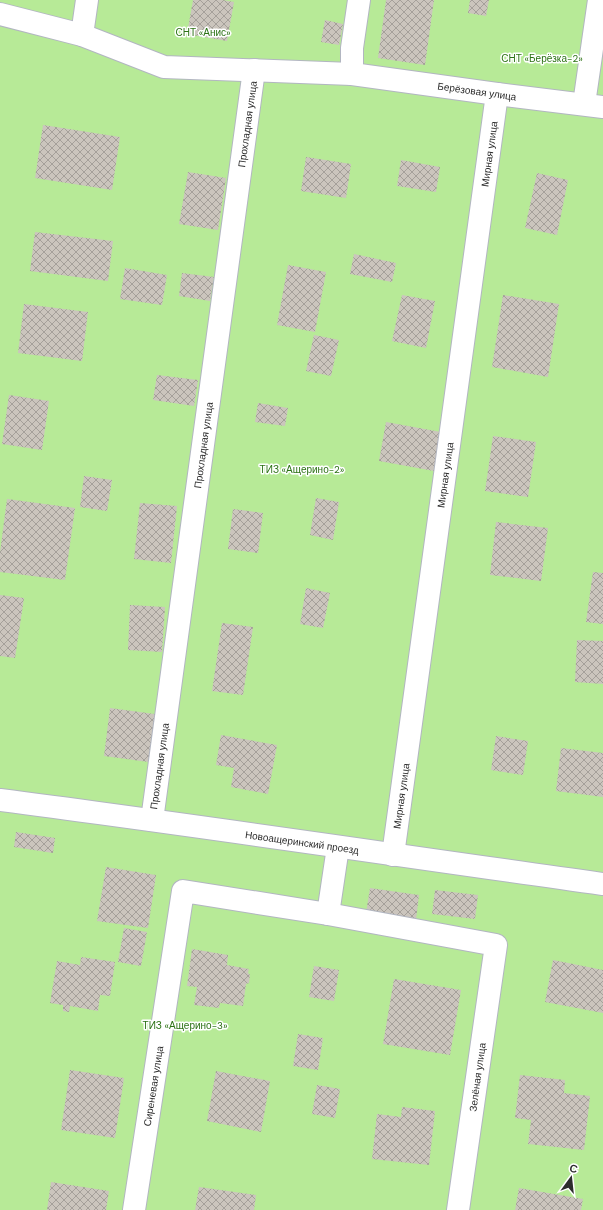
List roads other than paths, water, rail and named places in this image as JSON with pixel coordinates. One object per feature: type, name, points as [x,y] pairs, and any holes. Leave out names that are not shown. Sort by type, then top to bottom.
[{"type":"street","points":[[82,35],[87,0]]},
{"type":"street","points":[[352,74],[352,48],[359,0]]},
{"type":"street","points":[[594,105],[599,0]]},
{"type":"street","name":"Берёзовая улица","points":[[0,14],[82,35],[164,67],[352,74],[497,94],[594,105]]},
{"type":"street","name":"Прохладная улица","points":[[152,820],[254,70]]},
{"type":"street","name":"Мирная улица","points":[[393,855],[497,94]]},
{"type":"street","name":"Новоащеринский проезд","points":[[0,800],[603,884]]},
{"type":"street","points":[[328,914],[338,847]]},
{"type":"street","name":"Сиреневая улица","points":[[134,1210],[183,891],[328,914]]},
{"type":"street","name":"Зелёная улица","points":[[328,914],[496,945],[458,1210]]},
{"type":"park label","name":"СНТ «Анис»","points":[[203,32]]},
{"type":"park label","name":"СНТ «Берёзка-2»","points":[[542,58]]},
{"type":"park label","name":"ТИЗ «Ащерино-2»","points":[[302,469]]},
{"type":"park label","name":"ТИЗ «Ащерино-3»","points":[[185,1025]]}]
